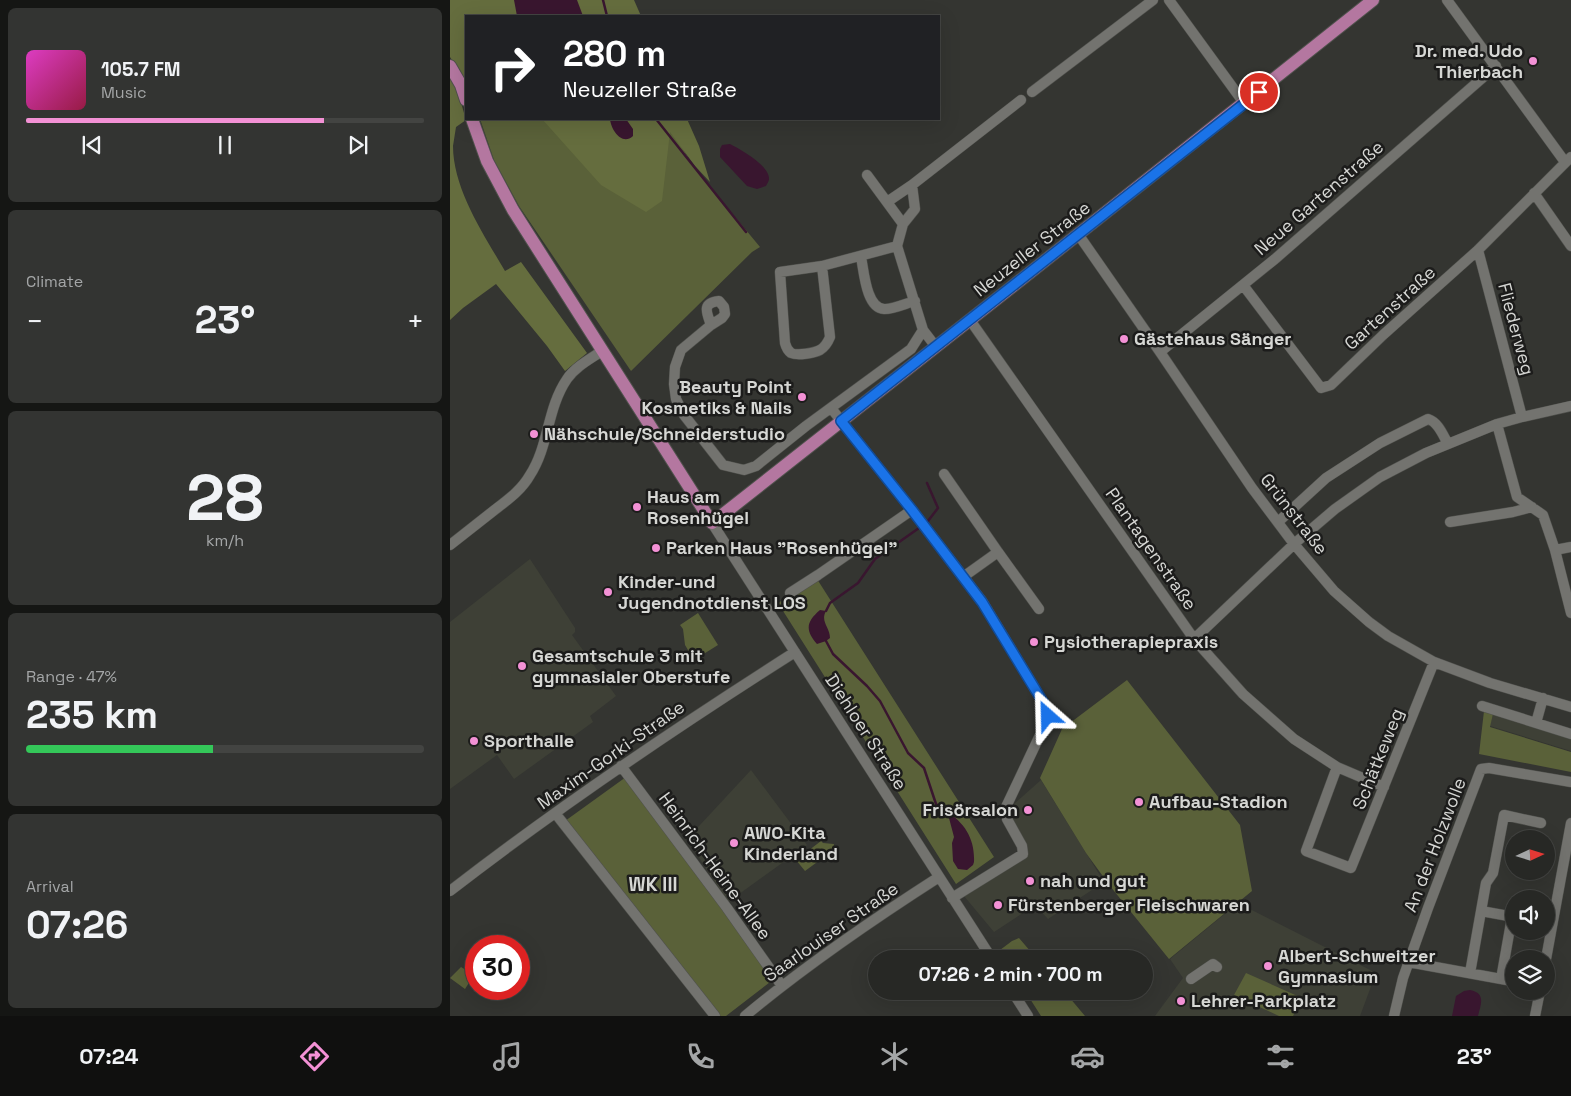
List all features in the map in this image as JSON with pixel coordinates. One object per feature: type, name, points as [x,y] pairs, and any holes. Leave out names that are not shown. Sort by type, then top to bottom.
[{"type":"main road","name":"Neuzeller Straße","points":[[712,523],[1373,0]]},
{"type":"main road","points":[[450,66],[461,85],[465,97]]},
{"type":"main road","points":[[472,120],[487,161],[513,210],[712,523]]},
{"type":"street","points":[[1032,92],[1153,0]]},
{"type":"street","points":[[1169,0],[1244,103]]},
{"type":"street","points":[[1446,0],[1568,159]]},
{"type":"street","name":"Neue Gartenstraße","points":[[1160,352],[1244,285],[1496,66]]},
{"type":"street","points":[[887,202],[912,185],[1021,100]]},
{"type":"street","name":"Gartenstraße","points":[[1244,285],[1321,388],[1331,385],[1478,250],[1568,159]]},
{"type":"street","points":[[867,175],[903,224]]},
{"type":"street","points":[[912,185],[915,209],[903,224],[897,246],[923,330],[936,347]]},
{"type":"street","points":[[1534,193],[1571,246]]},
{"type":"street","name":"Grünstraße","points":[[1078,234],[1252,488],[1294,544],[1334,591],[1388,636],[1434,662],[1490,683],[1571,707]]},
{"type":"street","points":[[822,266],[830,337],[827,344],[819,350],[802,354],[792,353],[787,349],[785,342],[780,272],[822,266],[897,246]]},
{"type":"street","name":"Fliederweg","points":[[1478,250],[1522,416]]},
{"type":"street","points":[[861,257],[870,299],[876,307],[884,310],[915,301]]},
{"type":"street","name":"Plantagenstraße","points":[[970,320],[1194,639],[1243,694],[1294,739],[1337,767],[1384,787]]},
{"type":"street","points":[[711,325],[681,350],[675,367],[674,384],[676,399],[684,415],[723,465],[744,470],[756,466],[911,349],[923,330]]},
{"type":"street","points":[[450,545],[526,483],[537,464],[555,404],[566,380],[575,370],[602,350]]},
{"type":"street","points":[[1194,639],[1294,544],[1334,509],[1380,477],[1426,453],[1497,424],[1522,416],[1571,406]]},
{"type":"street","points":[[831,408],[912,510],[987,610],[1046,707],[1048,716],[1006,807],[1007,818],[1022,846],[1023,854],[952,898]]},
{"type":"street","points":[[1278,522],[1326,478],[1380,443],[1428,419],[1436,424],[1448,444]]},
{"type":"street","points":[[1497,424],[1517,497],[1543,516],[1568,589],[1571,613]]},
{"type":"street","points":[[944,474],[1039,609]]},
{"type":"street","points":[[1450,522],[1532,507]]},
{"type":"street","points":[[790,593],[912,510]]},
{"type":"street","name":"Diehloer Straße","points":[[712,523],[986,950]]},
{"type":"street","points":[[1555,550],[1571,547]]},
{"type":"street","points":[[963,577],[998,552]]},
{"type":"street","name":"Maxim-Gorki-Straße","points":[[450,891],[663,736],[795,652]]},
{"type":"street","name":"Schätkeweg","points":[[1337,767],[1306,851],[1351,868],[1434,662]]},
{"type":"street","points":[[1536,723],[1543,698]]},
{"type":"street","points":[[1482,706],[1571,734]]},
{"type":"street","name":"Heinrich-Heine-Allee","points":[[621,766],[727,908],[782,986]]},
{"type":"street","name":"An der Holzwolle","points":[[1394,1016],[1408,962],[1482,769],[1488,768],[1571,782]]},
{"type":"street","points":[[555,813],[715,1016]]},
{"type":"street","points":[[1470,973],[1486,883],[1493,873],[1504,815],[1542,823]]},
{"type":"street","points":[[1548,950],[1571,823]]},
{"type":"street","name":"Saarlouiser Straße","points":[[745,1016],[782,986],[861,928],[939,877]]},
{"type":"street","points":[[1481,911],[1505,916]]},
{"type":"street","points":[[1501,979],[1509,940]]},
{"type":"street","points":[[1408,962],[1505,980]]},
{"type":"street","points":[[1191,979],[1213,964],[1217,967]]},
{"type":"street","points":[[1018,1000],[1028,1016]]},
{"type":"street","points":[[1536,1016],[1539,1000]]},
{"type":"shaded area","points":[[514,0],[577,0],[583,15],[517,15]]},
{"type":"shaded area","points":[[610,120],[627,120],[633,129],[633,136],[629,139],[621,138],[612,128]]},
{"type":"shaded area","points":[[730,144],[754,158],[765,169],[769,179],[766,186],[757,189],[747,186],[720,157],[722,145]]},
{"type":"shaded area","name":"Gesamtschule 3 mit gymnasialer Oberstufe","points":[[530,559],[575,628],[575,632],[572,635],[616,696],[590,716],[593,722],[514,779],[497,755],[450,789],[450,622]]},
{"type":"shaded area","points":[[820,610],[826,611],[824,618],[830,638],[817,644],[810,634],[809,626],[812,618]]},
{"type":"shaded area","points":[[1493,714],[1571,739],[1571,751],[1490,726]]},
{"type":"shaded area","points":[[751,770],[807,845],[728,902],[687,839]]},
{"type":"shaded area","points":[[1041,780],[1104,882],[1048,919],[1035,905],[994,932],[964,896],[1021,861],[1010,817],[1014,804]]},
{"type":"shaded area","points":[[946,811],[959,821],[971,839],[974,862],[967,870],[958,869],[953,861],[952,843],[954,837],[949,818],[945,813]]},
{"type":"shaded area","name":"Albert-Schweitzer Gymnasium","points":[[1238,903],[1376,973],[1360,1016],[1155,1016],[1183,978],[1170,959]]},
{"type":"shaded area","points":[[1470,990],[1475,991],[1480,996],[1481,1003],[1478,1016],[1452,1016],[1456,996]]},
{"type":"green space","points":[[450,0],[634,0],[641,15],[465,15],[465,77],[463,77],[450,57]]},
{"type":"green space","points":[[450,74],[456,85],[466,120],[456,127],[453,146],[454,162],[458,179],[471,211],[505,271],[521,262],[587,353],[565,371],[496,284],[450,320]]},
{"type":"green space","points":[[480,120],[666,120],[693,166],[760,247],[752,252],[631,371],[519,206],[494,160]]},
{"type":"green space","points":[[543,120],[687,120],[699,146],[710,182],[695,166],[670,132],[662,201],[646,212],[601,185]]},
{"type":"green space","points":[[817,579],[994,857],[956,884],[778,603]]},
{"type":"green space","points":[[698,613],[718,645],[694,660],[685,645],[683,629],[680,625]]},
{"type":"green space","name":"Aufbau-Stadion","points":[[1127,680],[1240,825],[1252,891],[1169,959],[1086,853],[1040,778],[1062,729]]},
{"type":"green space","points":[[1484,711],[1493,714],[1490,727],[1571,752],[1571,772],[1479,754]]},
{"type":"green space","points":[[626,777],[774,979],[726,1016],[718,1016],[565,821]]},
{"type":"green space","points":[[821,841],[834,844],[832,861],[820,860],[805,871],[796,860]]},
{"type":"green space","points":[[1019,938],[1029,950],[1000,950]]},
{"type":"green space","points":[[461,967],[465,969],[465,989],[450,978]]},
{"type":"green space","points":[[1246,973],[1302,998],[1293,1016],[1279,1016],[1234,995]]},
{"type":"green space","points":[[1031,1000],[1072,1000],[1085,1016],[1041,1016]]},
{"type":"waterway","points":[[603,0],[607,15]]},
{"type":"waterway","points":[[657,120],[746,232]]},
{"type":"waterway","points":[[927,483],[938,508],[928,521]]},
{"type":"waterway","points":[[826,611],[830,603],[858,583],[875,559],[919,528]]},
{"type":"waterway","points":[[826,641],[833,654],[880,701],[908,753],[924,768],[936,804],[945,813]]},
{"type":"place","name":"Dr. med. Udo Thierbach","points":[[1533,61]]},
{"type":"place","name":"Gästehaus Sänger","points":[[1124,339]]},
{"type":"place","name":"Beauty Point Kosmetiks & Nails","points":[[802,397]]},
{"type":"place","name":"Nähschule/Schneiderstudio","points":[[534,434]]},
{"type":"place","name":"Haus am Rosenhügel","points":[[637,507]]},
{"type":"place","name":"Parken Haus \"Rosenhügel\"","points":[[656,548]]},
{"type":"place","name":"Kinder-und Jugendnotdienst LOS","points":[[608,592]]},
{"type":"place","name":"Pysiotherapiepraxis","points":[[1034,642]]},
{"type":"place","name":"Gesamtschule 3 mit gymnasialer Oberstufe","points":[[522,666]]},
{"type":"place","name":"Sporthalle","points":[[474,741]]},
{"type":"place","name":"Aufbau-Stadion","points":[[1139,802]]},
{"type":"place","name":"Frisörsalon","points":[[1028,810]]},
{"type":"place","name":"AWO-Kita Kinderland","points":[[734,843]]},
{"type":"place","name":"nah und gut","points":[[1030,881]]},
{"type":"place","name":"Fürstenberger Fleischwaren","points":[[998,905]]},
{"type":"place","name":"Albert-Schweitzer Gymnasium","points":[[1268,966]]},
{"type":"place","name":"Lehrer-Parkplatz","points":[[1181,1001]]},
{"type":"district","name":"WK III","points":[[653,884]]},
{"type":"route","points":[[1048,716],[1046,707],[982,602],[841,421],[1259,92]]}]
